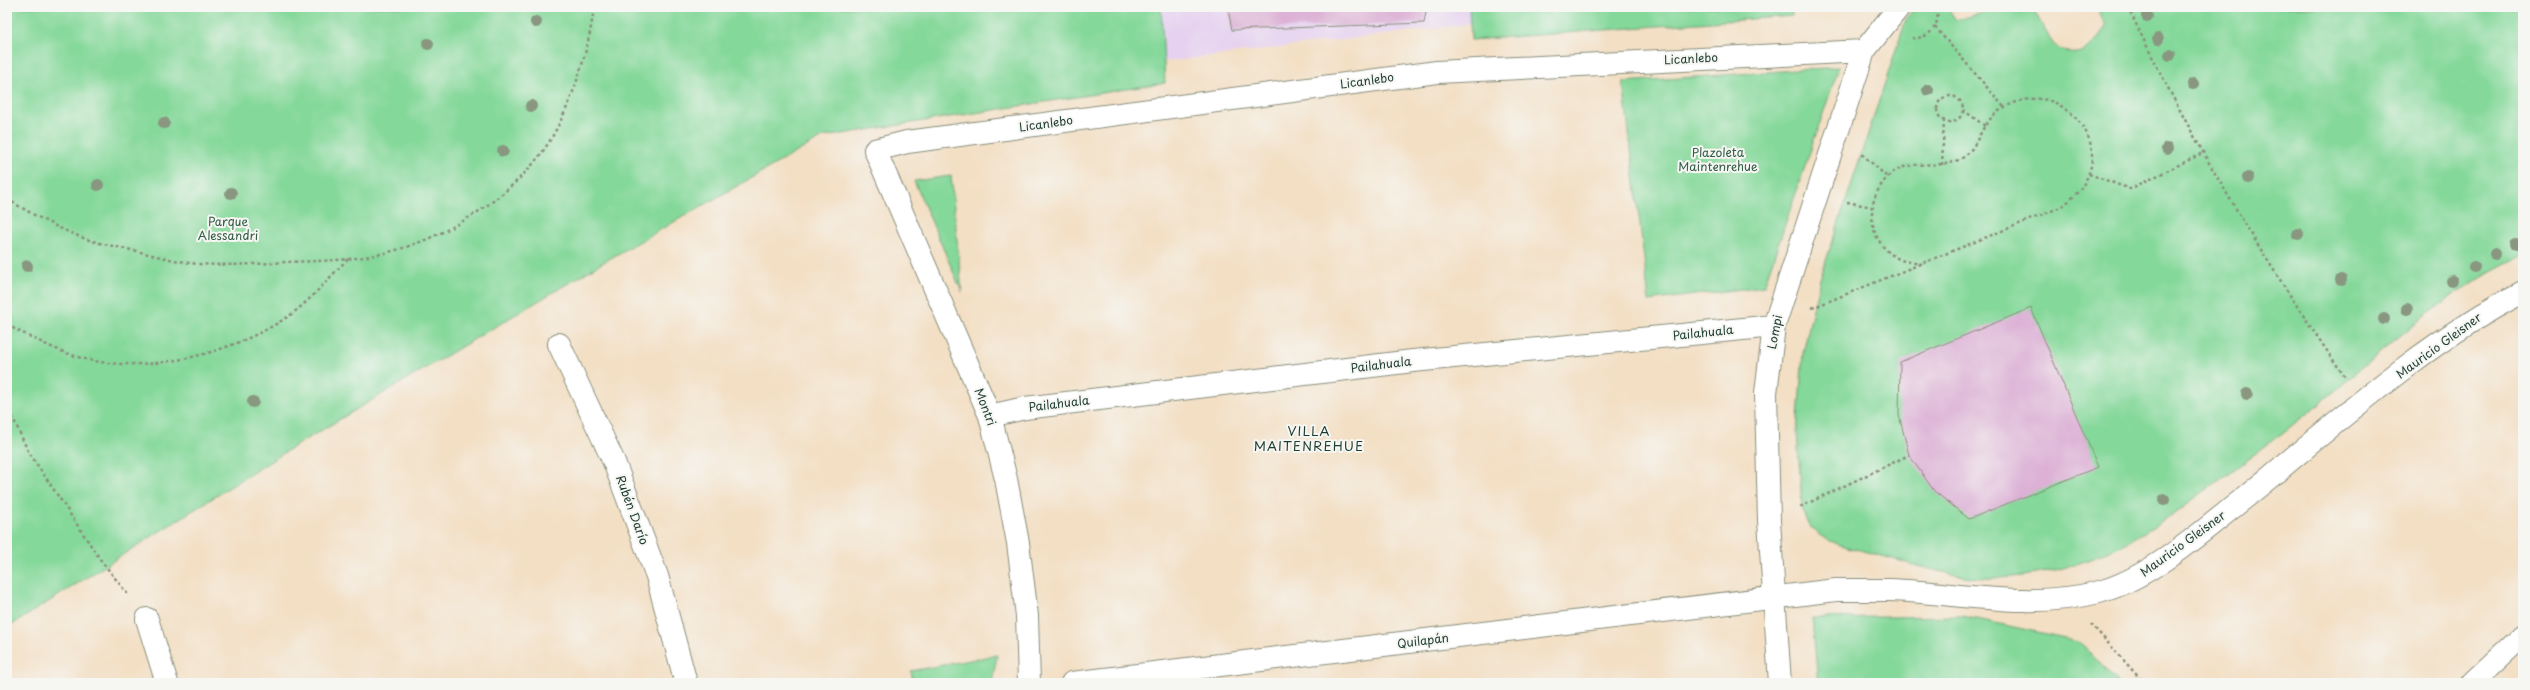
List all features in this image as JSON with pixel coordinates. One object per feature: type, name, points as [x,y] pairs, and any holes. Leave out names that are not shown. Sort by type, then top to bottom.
[{"type":"street","name":"Lompi","points":[[1780,683],[1774,598],[1766,393],[1774,326],[1864,50],[1899,7]]},
{"type":"street","name":"Licanlebo","points":[[875,150],[908,142],[1437,72],[1864,50]]},
{"type":"street","name":"Montri","points":[[875,150],[990,416],[1006,479],[1018,543],[1026,616],[1029,683]]},
{"type":"street","name":"Mauricio Gleisner","points":[[1774,598],[1836,590],[1891,590],[2022,601],[2069,598],[2101,592],[2136,577],[2193,539],[2409,366],[2490,309],[2523,292]]},
{"type":"street","name":"Pailahuala","points":[[990,416],[1025,408],[1405,362],[1774,326]]},
{"type":"street","name":"Rubén Darío","points":[[559,344],[620,476],[656,576],[686,683]]},
{"type":"street","name":"Quilapán","points":[[1072,683],[1774,598]]},
{"type":"street","points":[[147,620],[167,683]]},
{"type":"street","points":[[2472,683],[2523,635]]},
{"type":"path","points":[[7,199],[45,220],[86,239],[196,264],[240,265],[348,258],[376,255],[411,244],[453,228],[511,187],[540,155],[560,119],[576,81],[594,7]]},
{"type":"path","points":[[1907,37],[1917,38],[1926,36],[1935,27],[1938,13],[1936,7]]},
{"type":"path","points":[[2128,7],[2152,57],[2203,153],[2285,288],[2348,380]]},
{"type":"path","points":[[1935,27],[2004,107]]},
{"type":"path","points":[[1948,95],[1957,97],[1963,104],[1963,110],[1956,121],[1947,122],[1939,117],[1936,108],[1940,100],[1948,95]]},
{"type":"path","points":[[1806,310],[1922,264],[2061,207],[2076,197],[2089,174],[2091,164],[2091,146],[2085,129],[2074,115],[2058,104],[2039,99],[2020,100],[2004,107],[1985,126],[1968,153],[1949,164],[1906,166],[1887,177],[1880,185],[1872,207],[1871,217],[1875,233],[1886,249],[1902,260],[1922,264]]},
{"type":"path","points":[[1963,110],[1985,126]]},
{"type":"path","points":[[1942,165],[1944,120]]},
{"type":"path","points":[[2089,174],[2130,189],[2203,153]]},
{"type":"path","points":[[1862,154],[1887,177]]},
{"type":"path","points":[[1843,201],[1872,207]]},
{"type":"path","points":[[7,325],[54,348],[94,361],[164,362],[244,340],[282,321],[312,297],[348,258]]},
{"type":"path","points":[[7,405],[28,451],[100,560],[147,620]]},
{"type":"path","points":[[1800,507],[1909,455]]},
{"type":"path","points":[[2118,653],[2144,683]]},
{"type":"shaded area","points":[[1161,7],[1469,7],[1470,24],[1164,62]]},
{"type":"green space","name":"Parque Alessandri","points":[[7,7],[1161,7],[1165,83],[823,137],[602,263],[290,449],[7,628]]},
{"type":"green space","points":[[1469,7],[1792,7],[1792,16],[1471,40]]},
{"type":"green space","points":[[1917,7],[1947,7],[1956,20],[2005,7],[2032,7],[2055,45],[2062,51],[2078,53],[2085,50],[2098,39],[2106,25],[2095,7],[2523,7],[2523,255],[2478,279],[2436,308],[2396,339],[2320,403],[2181,508],[2131,540],[2080,563],[2052,571],[2023,576],[1978,578],[1950,574],[1832,542],[1812,529],[1806,519],[1802,507],[1797,431],[1803,353],[1820,279],[1906,19]]},
{"type":"green space","name":"Plazoleta Maintenrehue","points":[[1839,67],[1764,286],[1649,301],[1623,82]]},
{"type":"green space","points":[[951,176],[962,292],[914,181]]},
{"type":"green space","points":[[1962,616],[2079,641],[2118,683],[1818,683],[1812,618]]},
{"type":"green space","points":[[997,655],[992,683],[913,683],[911,671]]},
{"type":"building","points":[[1229,7],[1427,7],[1424,23],[1232,30],[1228,9]]},
{"type":"building","points":[[2031,308],[2098,467],[1969,519],[1934,491],[1909,455],[1899,415],[1900,362]]},
{"type":"district","name":"VILLA MAITENREHUE","points":[[1309,438]]}]
